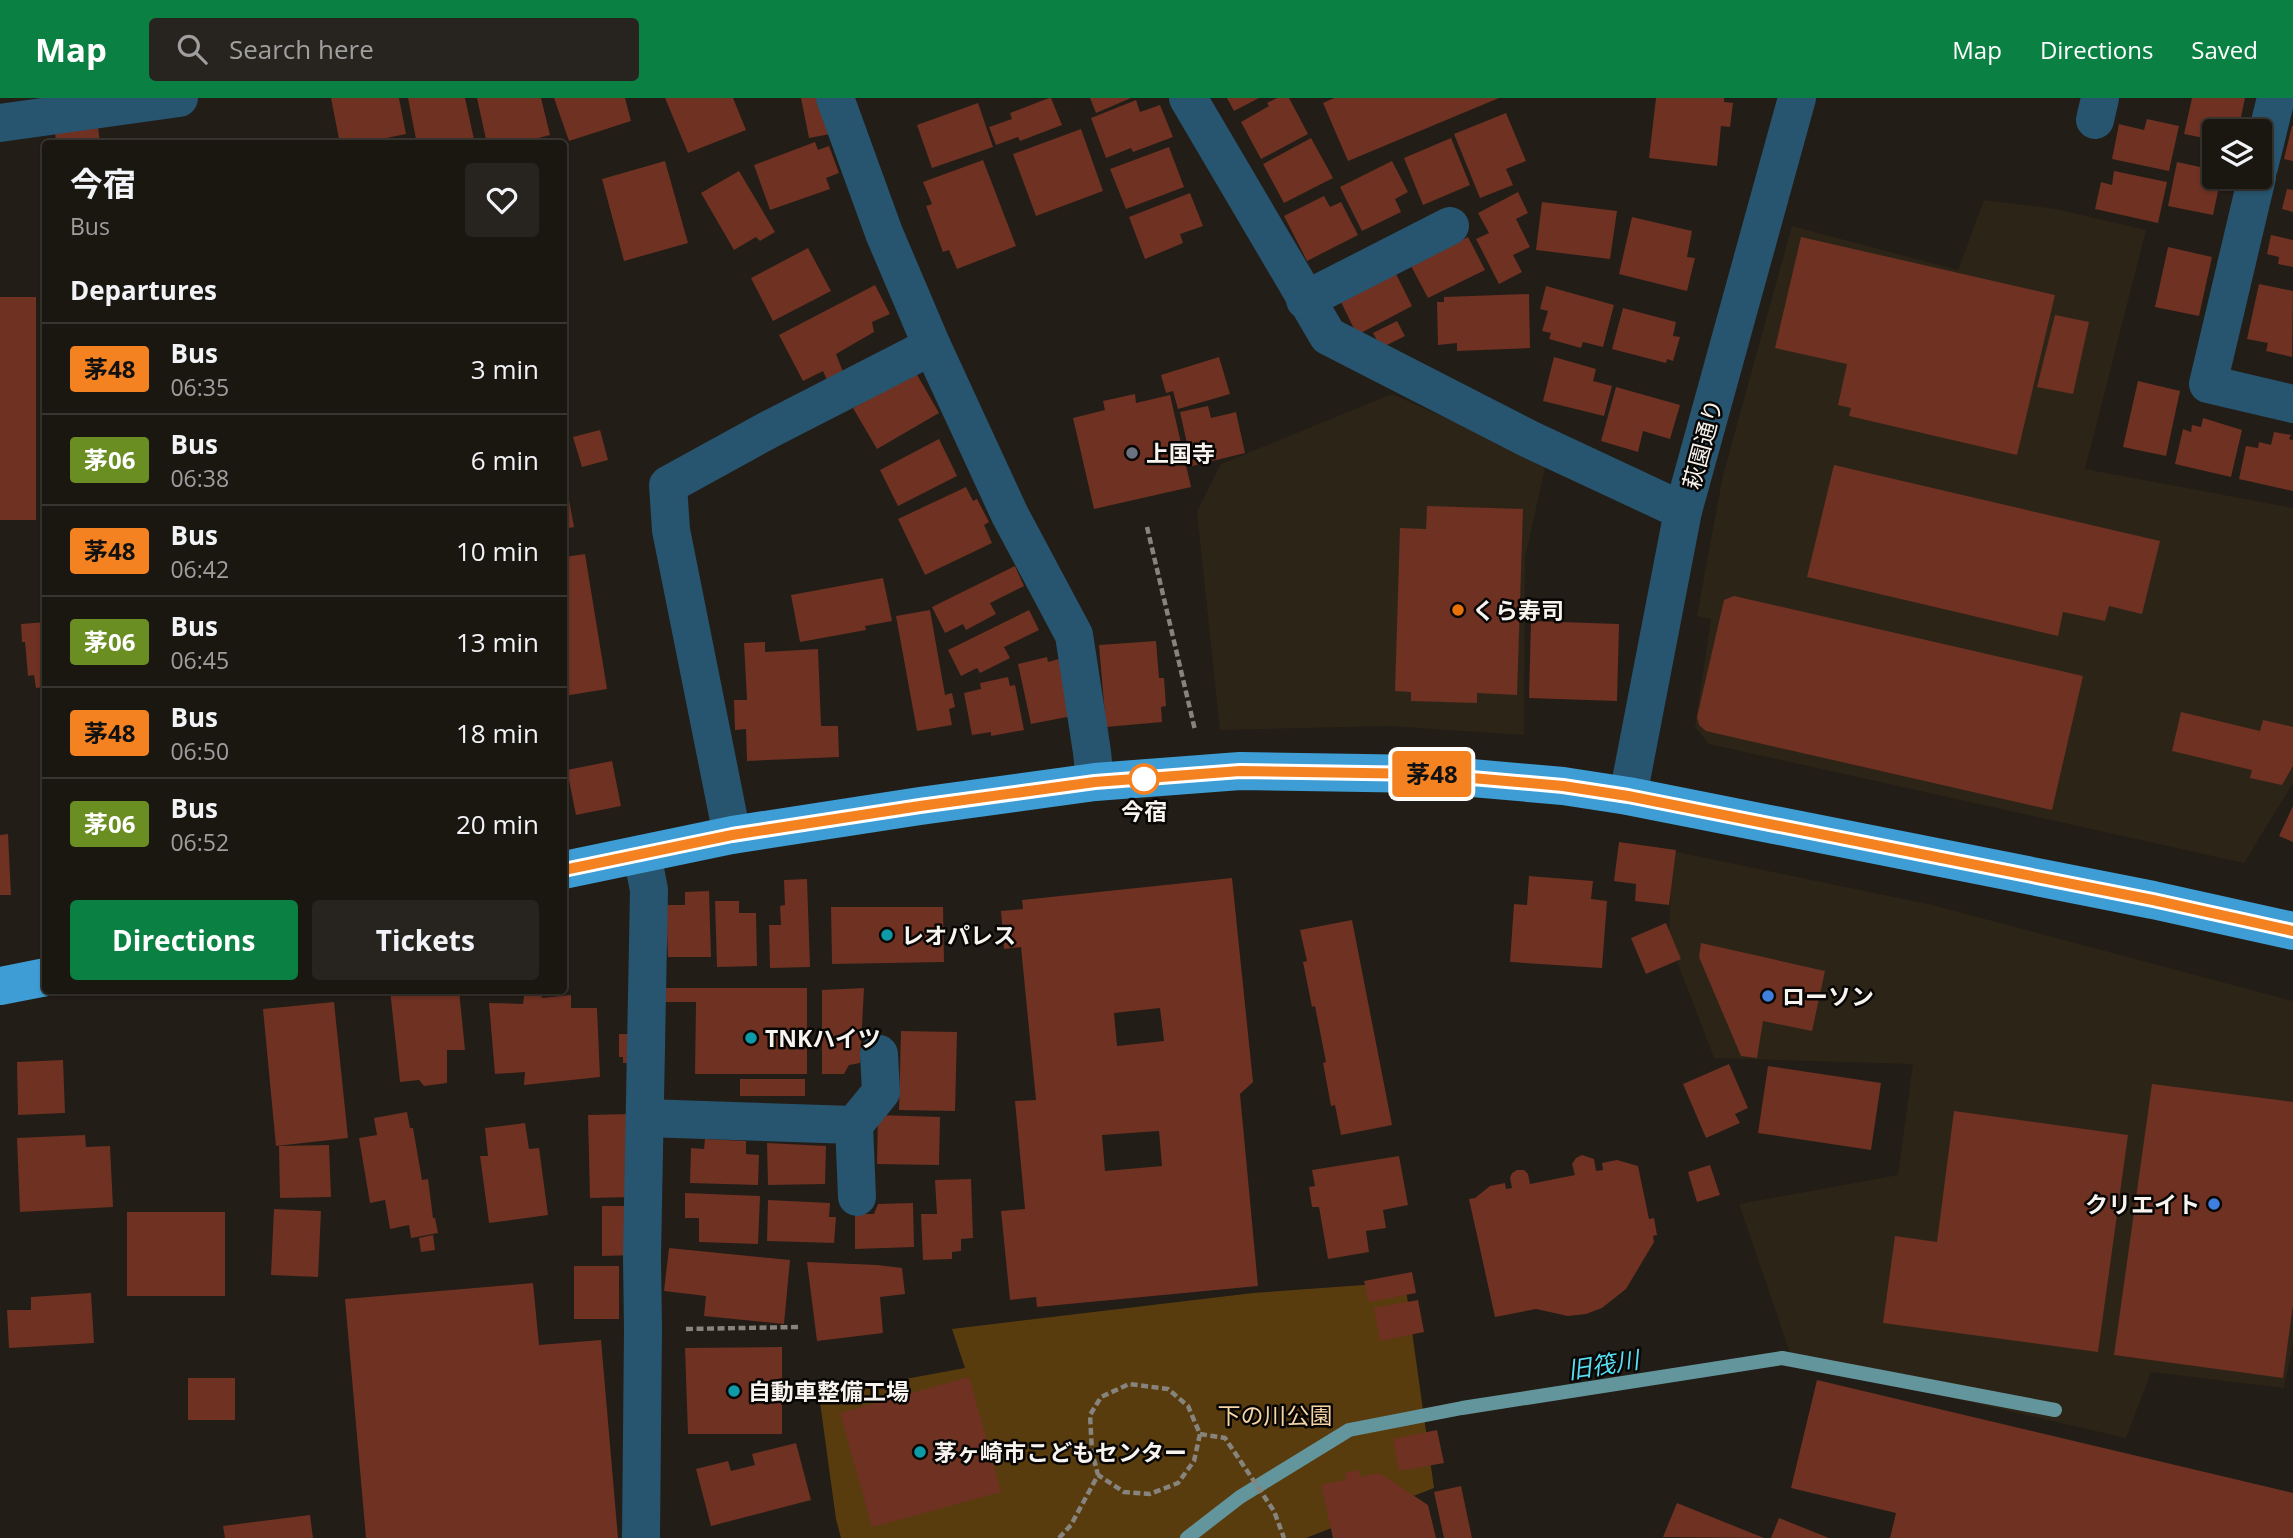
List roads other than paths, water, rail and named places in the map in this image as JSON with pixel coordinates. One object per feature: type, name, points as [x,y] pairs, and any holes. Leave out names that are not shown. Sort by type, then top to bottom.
[{"type":"highway","points":[[567,869],[732,835],[1095,782],[1240,771],[1426,774],[1563,786],[1628,796],[2153,900],[2293,931]]},
{"type":"highway","points":[[0,986],[42,978]]},
{"type":"street","points":[[0,123],[179,98]]},
{"type":"street","points":[[835,98],[884,233],[932,346],[1010,515],[1074,635],[1095,782]]},
{"type":"street","points":[[1188,98],[1328,336],[1529,439],[1683,511]]},
{"type":"street","name":"萩園通り","points":[[1628,796],[1683,511],[1797,98]]},
{"type":"street","points":[[2271,119],[2276,98]]},
{"type":"street","points":[[2254,189],[2207,384],[2293,404]]},
{"type":"street","points":[[1305,300],[1450,226]]},
{"type":"street","points":[[732,835],[671,530],[668,485],[932,346]]},
{"type":"street","points":[[641,1538],[642,1257],[649,890],[642,854]]},
{"type":"street","points":[[857,1197],[854,1125],[881,1092],[879,1054]]},
{"type":"street","points":[[645,1118],[854,1125]]},
{"type":"waterway","name":"旧筏川","points":[[1187,1538],[1240,1497],[1349,1430],[1462,1408],[1782,1358],[2055,1410]]},
{"type":"place","name":"上国寺","points":[[1132,453]]},
{"type":"place","name":"くら寿司","points":[[1458,610]]},
{"type":"place","name":"今宿","points":[[1144,779]]},
{"type":"place","name":"レオパレス","points":[[887,935]]},
{"type":"place","name":"ローソン","points":[[1768,996]]},
{"type":"place","name":"TNKハイツ","points":[[751,1038]]},
{"type":"place","name":"クリエイト","points":[[2214,1204]]},
{"type":"place","name":"自動車整備工場","points":[[734,1391]]},
{"type":"place","name":"茅ヶ崎市こどもセンター","points":[[920,1452]]},
{"type":"park label","name":"下の川公園","points":[[1275,1415]]}]
